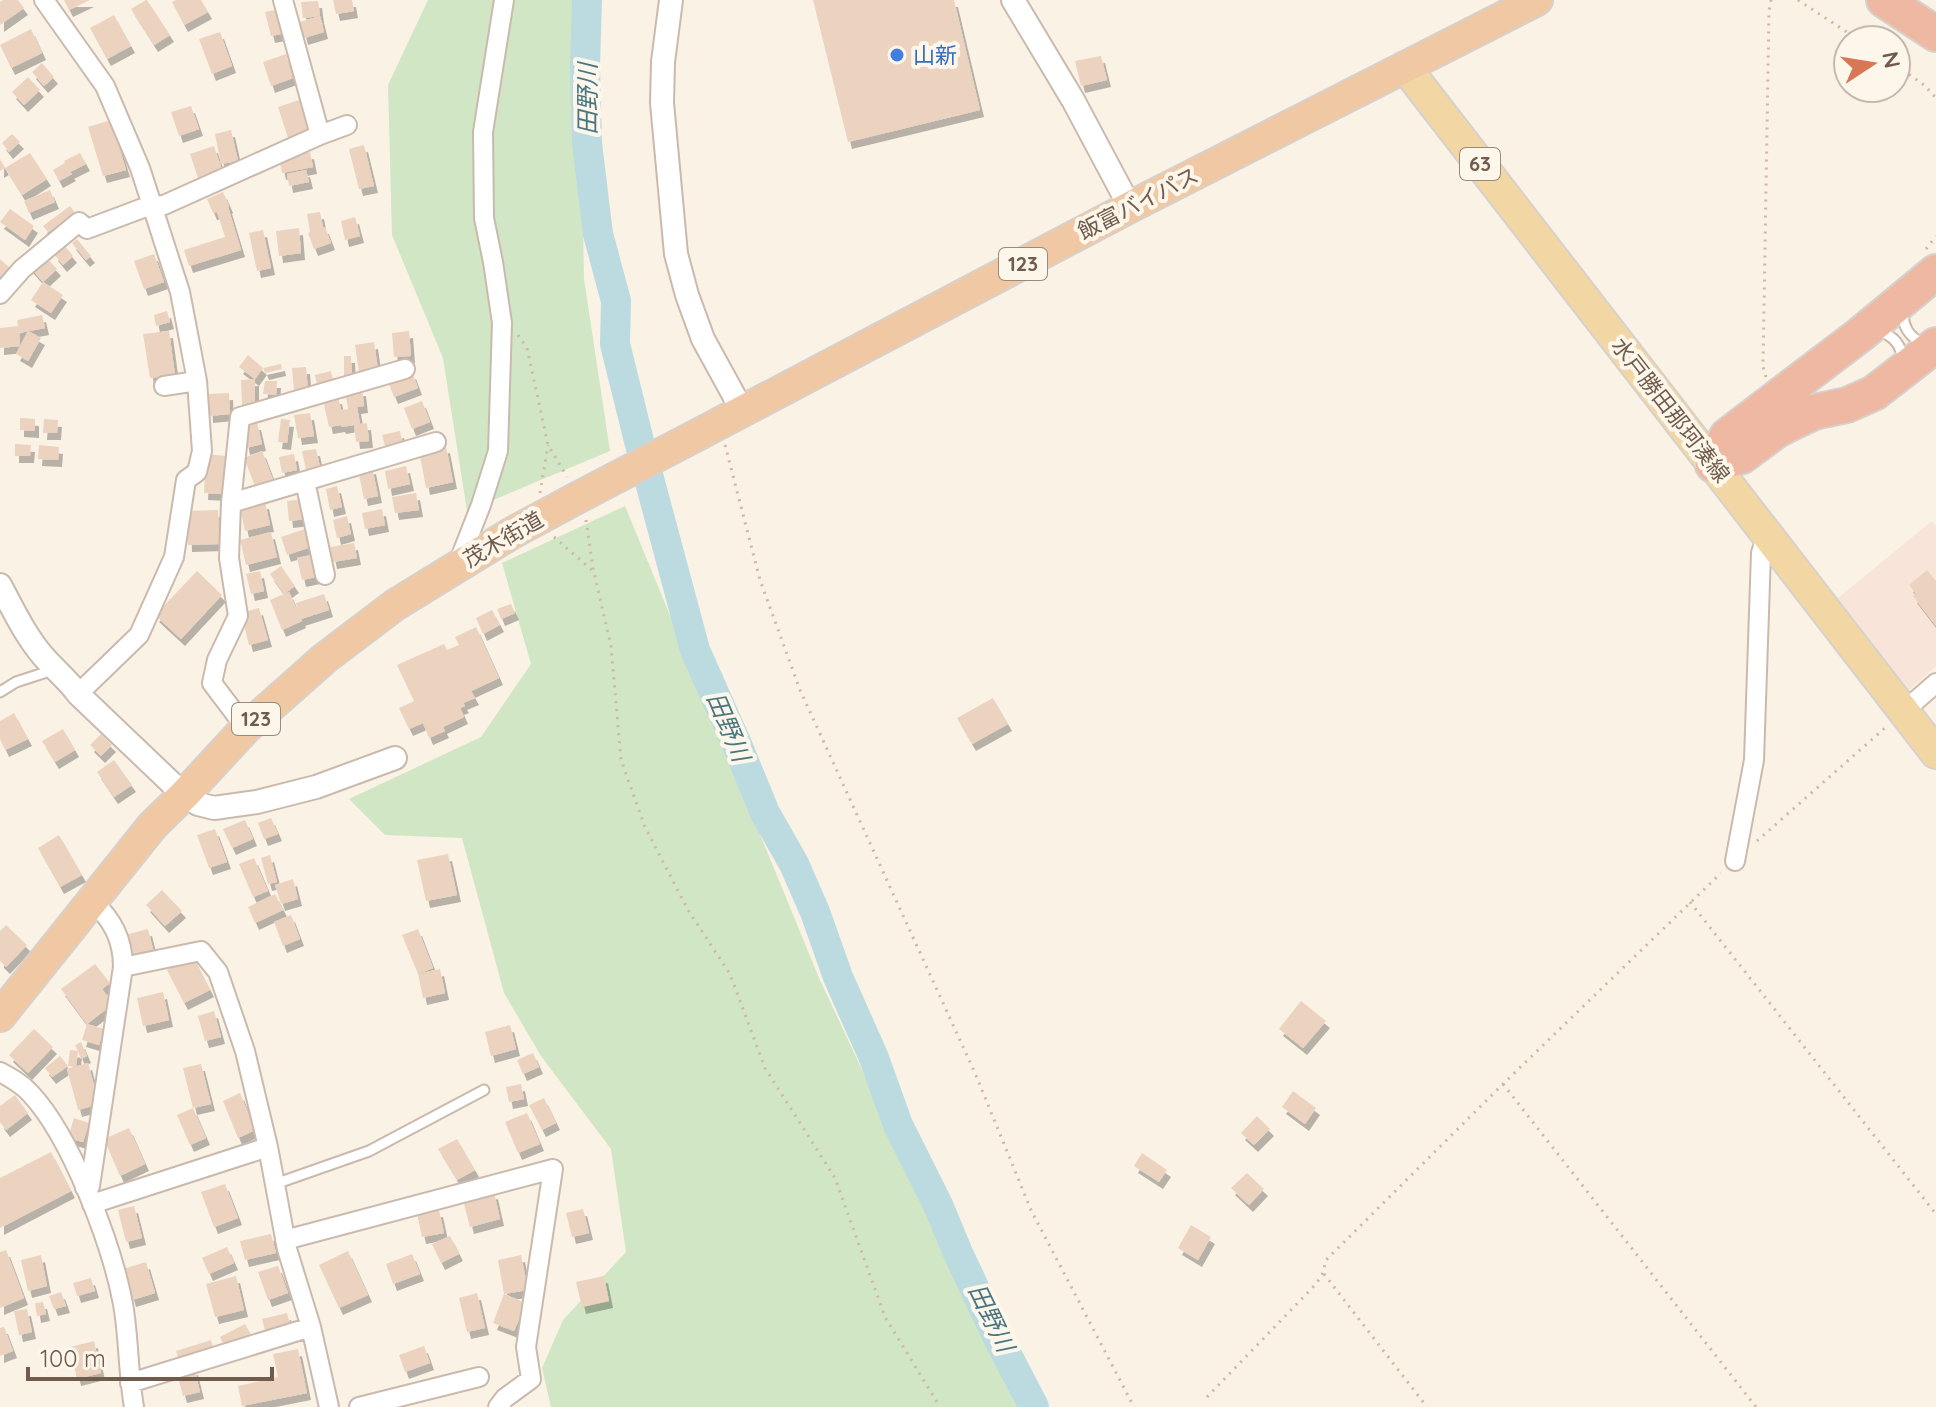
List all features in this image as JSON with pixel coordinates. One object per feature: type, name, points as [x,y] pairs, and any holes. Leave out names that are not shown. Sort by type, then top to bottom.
[{"type":"highway","name":"飯富バイパス","points":[[721,423],[1130,207],[1537,0]]},
{"type":"highway","points":[[1884,0],[1936,34]]},
{"type":"highway","points":[[1713,465],[1727,436],[1861,334],[1924,272]]},
{"type":"highway","points":[[1713,465],[1742,456],[1777,430],[1814,412],[1847,405],[1874,393],[1936,344]]},
{"type":"highway","name":"茂木街道","points":[[0,1016],[153,825],[246,728],[325,658],[395,605],[512,533],[721,423]]},
{"type":"main road","name":"水戸勝田那珂湊線","points":[[1405,67],[1936,753]]},
{"type":"street","points":[[44,0],[105,86],[140,168],[180,292],[197,381],[202,451],[197,472],[186,480],[174,557],[139,635],[78,694]]},
{"type":"street","points":[[283,0],[320,135]]},
{"type":"street","points":[[457,566],[498,451],[502,323],[484,218],[483,132],[504,0]]},
{"type":"street","points":[[671,0],[663,62],[662,103],[676,254],[703,339],[721,423]]},
{"type":"street","points":[[1013,0],[1073,100],[1130,207]]},
{"type":"street","points":[[0,294],[22,269],[79,222],[87,229],[143,208],[164,205],[347,125]]},
{"type":"street","points":[[246,728],[212,683],[217,660],[238,616],[229,558],[240,417],[405,369]]},
{"type":"street","points":[[164,386],[197,381]]},
{"type":"street","points":[[231,503],[436,442]]},
{"type":"street","points":[[305,481],[325,575]]},
{"type":"street","points":[[1735,861],[1754,760],[1761,553],[1767,534]]},
{"type":"street","points":[[0,585],[42,655],[78,694],[184,795],[198,804],[214,808],[257,802],[316,787],[395,758]]},
{"type":"street","points":[[1904,711],[1936,683]]},
{"type":"street","points":[[88,1196],[123,967],[123,953],[112,922],[92,901]]},
{"type":"street","points":[[123,967],[201,951],[218,972],[245,1051],[268,1147],[285,1240],[311,1327],[329,1407]]},
{"type":"street","points":[[0,1072],[30,1093],[48,1118],[88,1196],[123,1303],[134,1407]]},
{"type":"street","points":[[88,1196],[268,1147]]},
{"type":"street","points":[[285,1240],[553,1169],[526,1347],[531,1379],[498,1407]]},
{"type":"street","points":[[130,1383],[311,1327]]},
{"type":"street","points":[[359,1407],[479,1377]]},
{"type":"lane","points":[[1924,272],[1905,305],[1904,323],[1914,338],[1922,343],[1936,344]]},
{"type":"lane","points":[[1861,334],[1879,331],[1895,339],[1901,347],[1902,363],[1895,377]]},
{"type":"lane","points":[[0,692],[16,682],[56,669]]},
{"type":"lane","points":[[275,1184],[369,1151],[484,1090]]},
{"type":"path","points":[[1768,384],[1763,367],[1768,26],[1771,0]]},
{"type":"path","points":[[1798,0],[1835,24]]},
{"type":"path","points":[[1912,76],[1936,98]]},
{"type":"path","points":[[1924,272],[1936,236]]},
{"type":"path","points":[[502,323],[514,329],[527,348],[548,445],[577,498],[611,646],[621,760],[645,827],[688,910],[730,974],[765,1068],[835,1178],[885,1317],[940,1407]]},
{"type":"path","points":[[721,423],[760,580],[800,690],[975,1073],[1031,1210],[1134,1407]]},
{"type":"path","points":[[541,499],[548,445]]},
{"type":"path","points":[[551,530],[553,536],[594,572]]},
{"type":"path","points":[[1207,1397],[1316,1284],[1326,1260],[1503,1084],[1690,902],[1904,711]]},
{"type":"path","points":[[1690,902],[1936,1214]]},
{"type":"path","points":[[1503,1084],[1756,1407]]},
{"type":"path","points":[[1323,1273],[1427,1407]]},
{"type":"shaded area","points":[[1932,521],[1936,526],[1936,666],[1908,691],[1838,598]]},
{"type":"green space","points":[[428,0],[579,0],[584,279],[610,451],[467,511],[443,358],[392,235],[388,85]]},
{"type":"green space","points":[[625,506],[819,978],[1020,1407],[551,1407],[542,1368],[563,1320],[626,1252],[611,1149],[541,1056],[504,993],[462,838],[385,835],[349,799],[481,737],[531,664],[502,563]]},
{"type":"building","points":[[18,0],[24,8],[0,25],[0,2]]},
{"type":"building","points":[[64,0],[90,0],[69,10]]},
{"type":"building","points":[[147,0],[170,35],[154,45],[131,9]]},
{"type":"building","points":[[201,0],[208,12],[184,25],[172,2]]},
{"type":"building","points":[[333,0],[352,0],[354,11],[336,14]]},
{"type":"building","name":"山新","points":[[813,0],[954,0],[980,110],[848,142]]},
{"type":"building","points":[[318,1],[320,16],[303,18],[301,2]]},
{"type":"building","points":[[276,10],[281,34],[271,36],[265,12]]},
{"type":"building","points":[[114,15],[131,46],[107,59],[90,28]]},
{"type":"building","points":[[320,16],[324,32],[304,38],[300,22]]},
{"type":"building","points":[[31,29],[42,53],[11,68],[0,45]]},
{"type":"building","points":[[220,32],[232,66],[212,74],[199,39]]},
{"type":"building","points":[[286,54],[293,78],[271,86],[263,62]]},
{"type":"building","points":[[1101,56],[1107,80],[1081,86],[1075,61]]},
{"type":"building","points":[[42,63],[54,77],[44,86],[32,72]]},
{"type":"building","points":[[28,77],[40,90],[24,105],[12,92]]},
{"type":"building","points":[[305,98],[315,129],[288,138],[278,107]]},
{"type":"building","points":[[191,106],[199,129],[179,136],[171,112]]},
{"type":"building","points":[[111,120],[126,170],[103,176],[88,127]]},
{"type":"building","points":[[231,130],[238,161],[221,164],[215,134]]},
{"type":"building","points":[[12,134],[20,142],[9,152],[2,143]]},
{"type":"building","points":[[364,145],[374,186],[359,189],[349,149]]},
{"type":"building","points":[[214,146],[223,173],[199,181],[190,154]]},
{"type":"building","points":[[310,152],[313,167],[282,173],[279,158]]},
{"type":"building","points":[[30,153],[47,179],[22,195],[5,168]]},
{"type":"building","points":[[80,153],[86,164],[59,181],[53,170]]},
{"type":"building","points":[[306,170],[309,182],[289,186],[287,174]]},
{"type":"building","points":[[50,190],[55,202],[29,213],[24,201]]},
{"type":"building","points":[[223,192],[241,250],[189,266],[184,250],[225,237],[217,212],[213,213],[207,199]]},
{"type":"building","points":[[70,206],[75,213],[48,232],[43,226]]},
{"type":"building","points":[[10,209],[34,226],[25,240],[0,222]]},
{"type":"building","points":[[320,212],[331,243],[314,249],[308,233],[307,214]]},
{"type":"building","points":[[355,217],[360,236],[345,240],[341,221]]},
{"type":"building","points":[[299,228],[301,253],[279,256],[276,231]]},
{"type":"building","points":[[263,230],[271,268],[257,271],[249,233]]},
{"type":"building","points":[[77,239],[91,256],[86,260],[72,243]]},
{"type":"building","points":[[64,245],[73,256],[63,265],[54,254]]},
{"type":"building","points":[[43,254],[57,269],[43,282],[29,266]]},
{"type":"building","points":[[154,254],[164,282],[144,289],[134,261]]},
{"type":"building","points":[[0,259],[12,270],[0,282]]},
{"type":"building","points":[[43,282],[63,295],[51,313],[31,300]]},
{"type":"building","points":[[167,311],[170,322],[156,326],[154,315]]},
{"type":"building","points":[[42,315],[45,328],[19,333],[20,346],[0,348],[0,328],[18,326],[17,320]]},
{"type":"building","points":[[28,331],[41,338],[28,361],[16,354]]},
{"type":"building","points":[[169,331],[175,375],[150,378],[143,334]]},
{"type":"building","points":[[409,331],[411,356],[394,357],[392,333]]},
{"type":"building","points":[[374,342],[378,370],[359,373],[355,345]]},
{"type":"building","points":[[248,355],[263,368],[255,379],[239,367]]},
{"type":"building","points":[[344,356],[351,356],[352,377],[344,377]]},
{"type":"building","points":[[281,364],[282,369],[265,373],[263,368]]},
{"type":"building","points":[[306,367],[308,391],[294,392],[292,368]]},
{"type":"building","points":[[331,371],[333,382],[317,385],[315,375]]},
{"type":"building","points":[[412,372],[418,388],[394,397],[388,382]]},
{"type":"building","points":[[255,379],[255,404],[242,405],[241,380]]},
{"type":"building","points":[[265,381],[277,381],[276,395],[263,394]]},
{"type":"building","points":[[362,389],[364,406],[357,407],[360,424],[367,423],[369,441],[356,442],[354,425],[329,427],[323,400],[338,397],[341,410],[348,409],[345,391]]},
{"type":"building","points":[[229,393],[230,414],[209,416],[208,394]]},
{"type":"building","points":[[422,401],[430,422],[412,429],[404,408]]},
{"type":"building","points":[[310,413],[314,436],[298,438],[294,415]]},
{"type":"building","points":[[20,418],[35,419],[35,431],[20,430]]},
{"type":"building","points":[[44,419],[58,420],[57,433],[43,433]]},
{"type":"building","points":[[281,419],[290,420],[287,443],[278,442]]},
{"type":"building","points":[[257,423],[262,444],[246,448],[242,426]]},
{"type":"building","points":[[400,431],[404,448],[387,453],[382,435]]},
{"type":"building","points":[[15,444],[31,445],[30,456],[15,456]]},
{"type":"building","points":[[39,445],[59,447],[58,460],[38,459]]},
{"type":"building","points":[[446,446],[453,482],[426,488],[419,451]]},
{"type":"building","points":[[316,449],[320,467],[306,470],[302,451]]},
{"type":"building","points":[[262,451],[273,480],[255,486],[244,458]]},
{"type":"building","points":[[206,454],[226,456],[223,494],[204,493]]},
{"type":"building","points":[[294,454],[297,470],[282,473],[279,457]]},
{"type":"building","points":[[406,466],[410,484],[388,489],[385,471]]},
{"type":"building","points":[[372,467],[378,496],[364,499],[358,470]]},
{"type":"building","points":[[337,486],[342,507],[330,510],[326,489]]},
{"type":"building","points":[[416,493],[419,510],[395,513],[392,497]]},
{"type":"building","points":[[304,499],[306,519],[289,521],[287,501]]},
{"type":"building","points":[[265,502],[270,525],[245,531],[240,508]]},
{"type":"building","points":[[382,509],[385,525],[365,529],[362,513]]},
{"type":"building","points":[[218,510],[219,544],[188,545],[187,511]]},
{"type":"building","points":[[347,516],[351,534],[337,538],[333,520]]},
{"type":"building","points":[[308,528],[314,546],[287,555],[281,537]]},
{"type":"building","points":[[271,532],[277,557],[246,565],[240,540]]},
{"type":"building","points":[[354,543],[357,558],[333,562],[330,547]]},
{"type":"building","points":[[316,554],[321,576],[302,580],[297,558]]},
{"type":"building","points":[[281,566],[295,586],[284,594],[270,574]]},
{"type":"building","points":[[1927,570],[1936,581],[1936,626],[1913,596],[1916,594],[1909,585]]},
{"type":"building","points":[[197,571],[222,595],[181,639],[155,615]]},
{"type":"building","points":[[260,571],[264,591],[251,594],[246,574]]},
{"type":"building","points":[[289,592],[298,612],[296,603],[324,594],[329,610],[301,619],[282,630],[270,600]]},
{"type":"building","points":[[511,604],[515,613],[501,619],[497,609]]},
{"type":"building","points":[[259,608],[268,640],[249,645],[241,613]]},
{"type":"building","points":[[492,610],[500,625],[483,634],[476,618]]},
{"type":"building","points":[[476,627],[499,678],[471,691],[475,698],[463,703],[465,706],[460,708],[464,717],[443,727],[445,731],[429,738],[423,723],[409,729],[399,708],[414,701],[397,665],[444,644],[447,650],[459,645],[455,637]]},
{"type":"building","points":[[993,698],[1008,724],[972,744],[957,718]]},
{"type":"building","points":[[14,713],[28,739],[5,750],[0,739],[0,721]]},
{"type":"building","points":[[63,729],[75,750],[55,762],[42,741]]},
{"type":"building","points":[[101,734],[112,745],[101,756],[90,745]]},
{"type":"building","points":[[114,760],[132,785],[114,797],[97,772]]},
{"type":"building","points":[[271,818],[278,834],[264,839],[258,823]]},
{"type":"building","points":[[245,820],[253,839],[232,848],[223,829]]},
{"type":"building","points":[[215,829],[227,862],[209,868],[197,835]]},
{"type":"building","points":[[59,835],[82,875],[60,887],[38,848]]},
{"type":"building","points":[[448,854],[457,895],[426,901],[417,860]]},
{"type":"building","points":[[270,855],[277,882],[268,884],[261,858]]},
{"type":"building","points":[[254,858],[268,891],[253,897],[239,864]]},
{"type":"building","points":[[293,879],[298,899],[281,904],[275,885]]},
{"type":"building","points":[[162,890],[182,911],[165,926],[146,905]]},
{"type":"building","points":[[275,894],[283,910],[255,923],[248,907]]},
{"type":"building","points":[[291,915],[300,939],[283,946],[274,922]]},
{"type":"building","points":[[6,925],[27,945],[6,967],[0,961],[0,931]]},
{"type":"building","points":[[148,929],[154,953],[131,959],[125,935]]},
{"type":"building","points":[[418,929],[433,968],[418,974],[402,935]]},
{"type":"building","points":[[193,957],[210,990],[184,1003],[167,970]]},
{"type":"building","points":[[95,964],[110,983],[102,989],[113,1004],[87,1024],[61,989]]},
{"type":"building","points":[[440,969],[445,993],[423,998],[418,974]]},
{"type":"building","points":[[163,992],[169,1020],[143,1026],[137,998]]},
{"type":"building","points":[[1301,1001],[1326,1021],[1303,1048],[1279,1029]]},
{"type":"building","points":[[214,1011],[221,1037],[205,1041],[198,1016]]},
{"type":"building","points":[[87,1024],[104,1029],[99,1045],[82,1040]]},
{"type":"building","points":[[510,1025],[516,1049],[491,1056],[485,1032]]},
{"type":"building","points":[[34,1029],[53,1047],[28,1073],[9,1055]]},
{"type":"building","points":[[81,1042],[87,1056],[81,1059],[75,1045]]},
{"type":"building","points":[[70,1050],[78,1051],[76,1067],[68,1066]]},
{"type":"building","points":[[533,1053],[539,1067],[523,1074],[517,1060]]},
{"type":"building","points":[[60,1056],[68,1066],[52,1077],[45,1068]]},
{"type":"building","points":[[88,1063],[99,1104],[78,1110],[67,1069]]},
{"type":"building","points":[[201,1064],[211,1104],[193,1108],[183,1068]]},
{"type":"building","points":[[521,1084],[524,1099],[509,1102],[506,1087]]},
{"type":"building","points":[[1293,1091],[1316,1108],[1305,1124],[1282,1107]]},
{"type":"building","points":[[240,1093],[255,1130],[238,1138],[223,1101]]},
{"type":"building","points":[[15,1095],[28,1113],[6,1130],[0,1122],[0,1106]]},
{"type":"building","points":[[544,1098],[556,1123],[542,1130],[529,1105]]},
{"type":"building","points":[[193,1108],[206,1138],[190,1145],[177,1115]]},
{"type":"building","points":[[527,1113],[540,1144],[518,1153],[505,1122]]},
{"type":"building","points":[[1257,1116],[1270,1129],[1254,1145],[1241,1133]]},
{"type":"building","points":[[74,1118],[89,1123],[83,1142],[68,1138]]},
{"type":"building","points":[[129,1128],[145,1164],[120,1176],[104,1139]]},
{"type":"building","points":[[457,1139],[475,1170],[457,1180],[438,1149]]},
{"type":"building","points":[[51,1152],[71,1191],[0,1228],[0,1178]]},
{"type":"building","points":[[1142,1153],[1167,1170],[1159,1182],[1134,1166]]},
{"type":"building","points":[[1247,1173],[1264,1189],[1249,1205],[1231,1188]]},
{"type":"building","points":[[225,1184],[238,1218],[214,1227],[201,1192]]},
{"type":"building","points":[[494,1192],[500,1219],[470,1227],[463,1200]]},
{"type":"building","points":[[134,1206],[142,1238],[126,1242],[118,1210]]},
{"type":"building","points":[[583,1209],[589,1233],[572,1237],[566,1213]]},
{"type":"building","points":[[439,1210],[444,1233],[422,1237],[417,1214]]},
{"type":"building","points":[[1191,1225],[1211,1237],[1198,1260],[1178,1248]]},
{"type":"building","points":[[271,1234],[276,1253],[245,1260],[240,1241]]},
{"type":"building","points":[[450,1236],[459,1254],[441,1263],[432,1244]]},
{"type":"building","points":[[227,1247],[234,1263],[209,1274],[202,1258]]},
{"type":"building","points":[[6,1250],[24,1298],[0,1308],[0,1252]]},
{"type":"building","points":[[348,1251],[368,1295],[339,1308],[319,1265]]},
{"type":"building","points":[[412,1254],[420,1274],[393,1284],[386,1264]]},
{"type":"building","points":[[41,1255],[47,1286],[28,1291],[21,1260]]},
{"type":"building","points":[[521,1255],[528,1290],[504,1294],[498,1260]]},
{"type":"building","points":[[146,1262],[155,1293],[132,1300],[123,1269]]},
{"type":"building","points":[[278,1266],[288,1293],[268,1300],[258,1272]]},
{"type":"building","points":[[236,1276],[244,1310],[215,1317],[206,1284]]},
{"type":"building","points":[[604,1276],[609,1301],[582,1307],[576,1282]]},
{"type":"building","points":[[91,1278],[95,1291],[77,1296],[73,1283]]},
{"type":"building","points":[[61,1292],[66,1306],[54,1309],[49,1296]]},
{"type":"building","points":[[477,1293],[485,1328],[467,1332],[459,1298]]},
{"type":"building","points":[[504,1294],[526,1303],[514,1331],[493,1323]]},
{"type":"building","points":[[43,1302],[46,1314],[37,1316],[35,1303]]},
{"type":"building","points":[[27,1309],[32,1332],[19,1335],[14,1311]]},
{"type":"building","points":[[287,1313],[292,1331],[267,1338],[262,1319]]},
{"type":"building","points":[[245,1324],[251,1335],[225,1348],[220,1337]]},
{"type":"building","points":[[4,1327],[13,1351],[0,1356],[0,1328]]},
{"type":"building","points":[[211,1340],[215,1353],[180,1364],[176,1351]]},
{"type":"building","points":[[94,1341],[101,1373],[77,1379],[70,1347]]},
{"type":"building","points":[[424,1346],[430,1363],[405,1372],[399,1355]]},
{"type":"building","points":[[298,1349],[307,1393],[242,1406],[238,1386],[278,1377],[273,1354]]},
{"type":"building","points":[[194,1368],[200,1392],[183,1396],[177,1373]]},
{"type":"waterway","name":"田野川","points":[[587,0],[587,143],[598,234],[616,301],[615,344],[695,650],[765,813],[794,864],[815,912],[898,1125],[995,1332],[1034,1407]]},
{"type":"place","name":"山新","points":[[897,55]]}]
